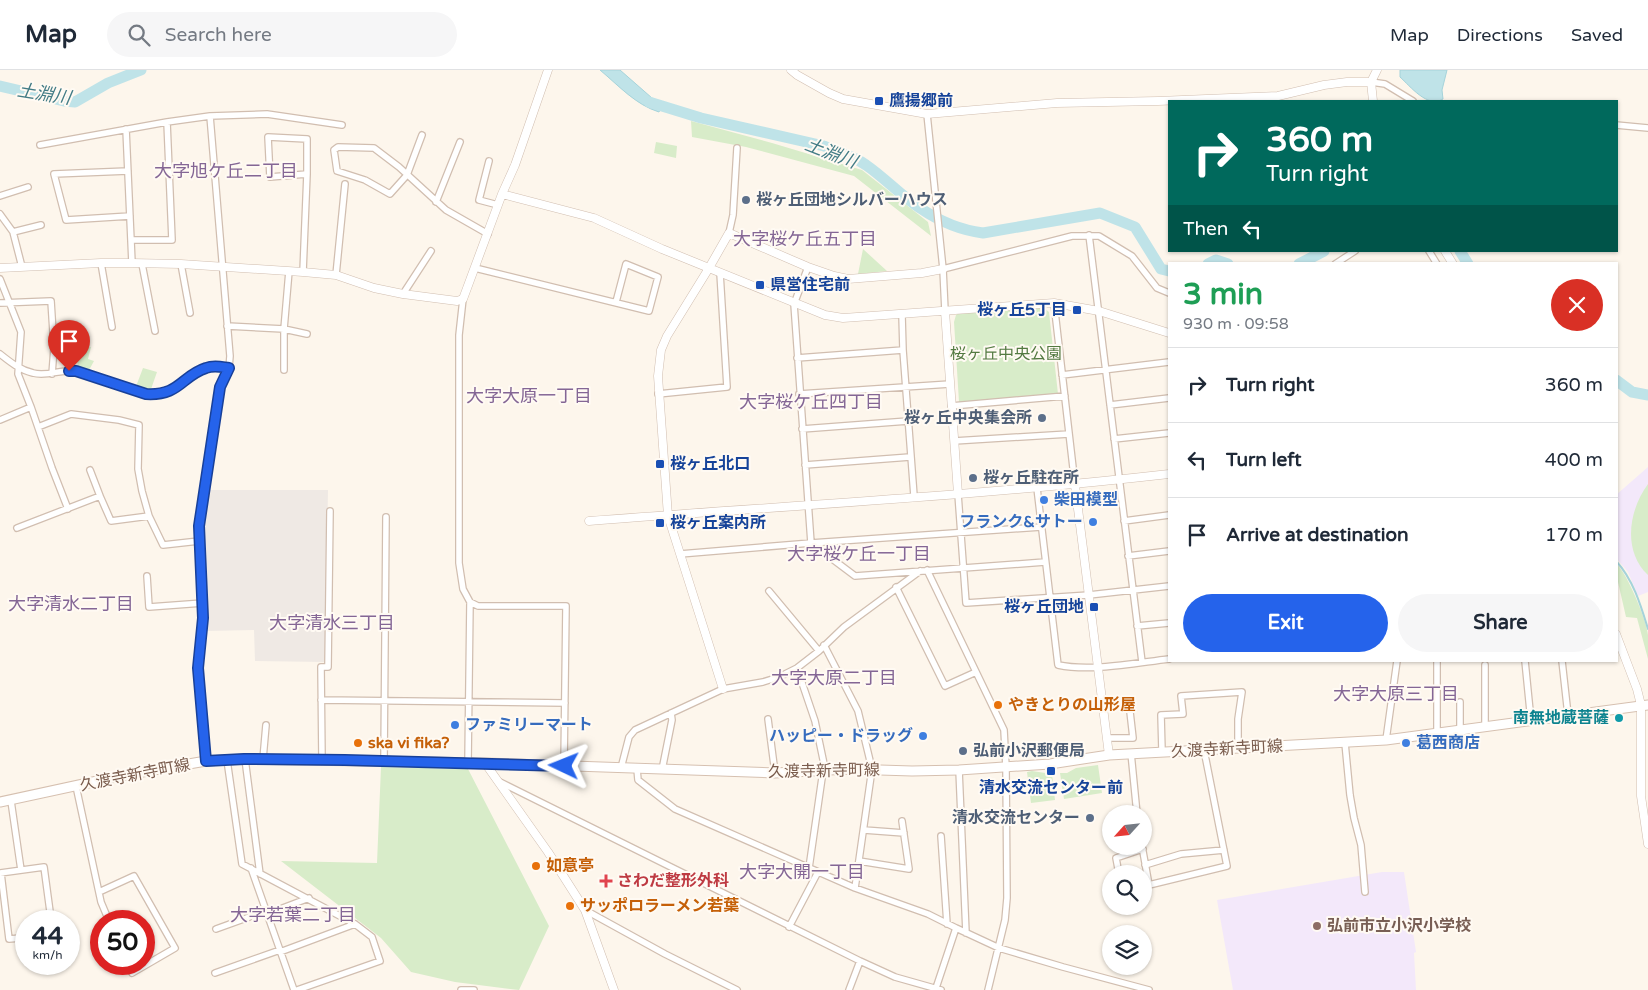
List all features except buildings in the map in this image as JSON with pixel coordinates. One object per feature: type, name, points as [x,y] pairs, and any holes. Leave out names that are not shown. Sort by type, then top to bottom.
[{"type":"main road","name":"久渡寺新寺町線","points":[[0,802],[125,774],[206,761],[263,759],[468,762],[774,773],[872,769],[912,771],[959,770],[1050,764],[1109,754],[1238,749],[1386,740],[1645,705]]},
{"type":"street","points":[[468,762],[470,602],[463,588],[459,563],[459,335],[463,299],[498,204],[515,165],[548,70]]},
{"type":"street","points":[[791,70],[829,93],[843,99],[927,114],[1057,103],[1168,101]]},
{"type":"street","points":[[1373,100],[1371,82],[1377,70]]},
{"type":"street","points":[[1189,100],[1278,96],[1324,85],[1347,82],[1385,84],[1411,100]]},
{"type":"street","points":[[40,146],[126,129],[210,116],[267,114],[342,126]]},
{"type":"street","points":[[927,114],[943,269],[944,311],[966,602],[1089,595],[1168,586]]},
{"type":"street","points":[[206,761],[198,668],[203,618],[199,526],[220,387],[229,368],[230,356],[210,116]]},
{"type":"street","points":[[131,240],[172,240],[167,122]]},
{"type":"street","points":[[1618,125],[1648,128]]},
{"type":"street","points":[[126,129],[132,263]]},
{"type":"street","points":[[422,135],[407,175],[390,194],[365,180],[337,172],[334,150],[338,147],[374,148],[407,175],[446,210],[488,234]]},
{"type":"street","points":[[303,272],[307,174],[307,139],[268,137],[270,177],[307,174]]},
{"type":"street","points":[[436,202],[460,142]]},
{"type":"street","points":[[723,689],[668,516],[658,394],[659,363],[667,336],[729,233],[733,215],[737,148]]},
{"type":"street","points":[[489,161],[479,200],[498,204]]},
{"type":"street","points":[[128,171],[54,174],[66,220],[130,216]]},
{"type":"street","points":[[336,275],[345,184]]},
{"type":"street","points":[[0,196],[28,187]]},
{"type":"street","points":[[502,194],[594,218],[794,304],[825,315],[843,318],[1054,303],[1099,311],[1168,333]]},
{"type":"street","points":[[0,214],[13,232],[22,267]]},
{"type":"street","points":[[13,232],[41,225]]},
{"type":"street","points":[[729,233],[808,267],[848,279],[922,273],[1072,236],[1099,236],[1132,256],[1157,288],[1168,293]]},
{"type":"street","points":[[1090,235],[1142,662]]},
{"type":"street","points":[[403,294],[431,251]]},
{"type":"street","points":[[1338,262],[1353,252]]},
{"type":"street","points":[[102,263],[112,327]]},
{"type":"street","points":[[0,268],[132,263],[289,271],[336,275],[374,288],[403,294],[457,301],[463,299]]},
{"type":"street","points":[[142,264],[155,330]]},
{"type":"street","points":[[181,264],[190,312]]},
{"type":"street","points":[[475,268],[649,311],[658,277],[626,264],[616,302]]},
{"type":"street","points":[[808,267],[794,304],[811,543],[855,576],[1045,562]]},
{"type":"street","points":[[284,370],[284,328],[289,271]]},
{"type":"street","points":[[658,394],[726,387],[720,272]]},
{"type":"street","points":[[0,279],[21,332],[18,374],[68,509]]},
{"type":"street","points":[[0,303],[51,301],[54,348],[52,374]]},
{"type":"street","points":[[1054,303],[1109,754]]},
{"type":"street","points":[[902,314],[905,386],[914,496]]},
{"type":"street","points":[[227,326],[284,328],[307,334]]},
{"type":"street","points":[[797,358],[903,350]]},
{"type":"street","points":[[0,354],[18,368],[33,373],[52,374],[76,371],[146,394],[165,392],[177,387],[205,368],[216,366],[229,368]]},
{"type":"street","points":[[1062,375],[1168,362]]},
{"type":"street","points":[[799,394],[950,384]]},
{"type":"street","points":[[951,406],[1065,396]]},
{"type":"street","points":[[1110,405],[1168,398]]},
{"type":"street","points":[[0,420],[31,406]]},
{"type":"street","points":[[38,427],[71,414],[119,420],[139,425],[138,469],[142,492],[149,516],[163,545],[199,541]]},
{"type":"street","points":[[802,429],[908,421]]},
{"type":"street","points":[[1114,439],[1168,433]]},
{"type":"street","points":[[954,441],[1069,434]]},
{"type":"street","points":[[805,465],[910,457]]},
{"type":"street","points":[[90,470],[111,521],[149,516]]},
{"type":"street","points":[[589,521],[1075,485],[1168,474]]},
{"type":"street","points":[[1036,488],[1048,597],[1058,665],[1098,666],[1168,659]]},
{"type":"street","points":[[17,528],[100,496]]},
{"type":"street","points":[[322,760],[321,667],[328,667],[330,511]]},
{"type":"street","points":[[1124,521],[1168,515]]},
{"type":"street","points":[[384,761],[386,517]]},
{"type":"street","points":[[680,554],[1041,527]]},
{"type":"street","points":[[1128,556],[1168,551]]},
{"type":"street","points":[[621,768],[629,737],[635,730],[723,689],[763,682],[797,668],[819,651],[844,627],[896,587],[924,570]]},
{"type":"street","points":[[924,570],[1004,730],[1007,898],[1005,920],[988,990]]},
{"type":"street","points":[[147,576],[148,607],[203,603]]},
{"type":"street","points":[[896,587],[945,686],[976,672]]},
{"type":"street","points":[[769,590],[819,651]]},
{"type":"street","points":[[470,602],[478,606],[566,606],[564,766]]},
{"type":"street","points":[[1137,626],[1168,623]]},
{"type":"street","points":[[1618,639],[1645,705],[1641,796],[1648,844]]},
{"type":"street","points":[[824,645],[858,711],[872,769],[854,888]]},
{"type":"street","points":[[1386,740],[1397,662]]},
{"type":"street","points":[[1437,662],[1437,733]]},
{"type":"street","points":[[1525,662],[1531,720]]},
{"type":"street","points":[[1562,662],[1568,715]]},
{"type":"street","points":[[1484,726],[1485,665]]},
{"type":"street","points":[[797,668],[815,721],[824,764],[809,868]]},
{"type":"street","points":[[1162,752],[1161,715],[1183,714],[1181,696],[1242,692],[1238,719],[1238,749]]},
{"type":"street","points":[[321,700],[565,703]]},
{"type":"street","points":[[1460,702],[1460,730]]},
{"type":"street","points":[[1107,738],[1132,738],[1130,703]]},
{"type":"street","points":[[662,770],[672,720],[670,713]]},
{"type":"street","points":[[768,719],[774,773]]},
{"type":"street","points":[[263,759],[266,725]]},
{"type":"street","points":[[1345,743],[1350,795],[1361,845],[1365,892]]},
{"type":"street","points":[[1152,884],[1227,866],[1204,750]]},
{"type":"street","points":[[1131,753],[1136,805]]},
{"type":"street","points":[[244,759],[260,874]]},
{"type":"street","points":[[227,760],[242,864],[251,868],[260,874],[309,898],[355,924],[372,937],[380,961],[295,990],[251,868]]},
{"type":"street","points":[[485,763],[548,852],[585,910],[614,990]]},
{"type":"street","points":[[637,769],[638,780],[675,809],[854,888],[928,914],[999,948],[1149,990]]},
{"type":"street","points":[[959,770],[966,933]]},
{"type":"street","points":[[498,781],[789,927],[896,976],[938,989],[956,928]]},
{"type":"street","points":[[76,786],[104,910]]},
{"type":"street","points":[[11,801],[21,870]]},
{"type":"street","points":[[859,861],[908,869],[902,821]]},
{"type":"street","points":[[864,830],[904,833]]},
{"type":"street","points":[[941,836],[947,924]]},
{"type":"street","points":[[1143,855],[1145,865],[1181,854],[1224,850]]},
{"type":"street","points":[[1117,865],[1116,858],[1124,855]]},
{"type":"street","points":[[15,938],[9,939],[0,873],[44,867],[51,910]]},
{"type":"street","points":[[789,927],[818,872]]},
{"type":"street","points":[[99,892],[134,876],[153,910]]},
{"type":"street","points":[[216,929],[309,898]]},
{"type":"street","points":[[585,910],[736,990]]},
{"type":"street","points":[[155,913],[175,948],[155,960]]},
{"type":"street","points":[[215,973],[355,924]]},
{"type":"street","points":[[849,990],[860,961]]},
{"type":"street","points":[[461,990],[474,990]]},
{"type":"shaded area","points":[[1648,467],[1648,592],[1638,596],[1628,572],[1618,560],[1618,493]]},
{"type":"shaded area","points":[[208,490],[328,490],[325,662],[255,661],[254,630],[206,631],[202,529]]},
{"type":"shaded area","name":"弘前市立小沢小学校","points":[[1382,872],[1404,872],[1416,952],[1414,953],[1416,990],[1233,990],[1217,900]]},
{"type":"green space","points":[[691,121],[862,170],[928,222],[931,236],[854,176],[746,147],[692,137]]},
{"type":"green space","points":[[656,142],[677,146],[676,158],[654,153]]},
{"type":"green space","points":[[863,249],[887,271],[858,274]]},
{"type":"green space","name":"桜ヶ丘中央公園","points":[[1043,307],[1049,312],[1058,394],[959,402],[954,322],[956,315],[959,313]]},
{"type":"green space","points":[[76,344],[91,347],[88,359],[94,361],[88,372],[78,369]]},
{"type":"green space","points":[[143,368],[157,372],[150,392],[135,389]]},
{"type":"green space","points":[[1648,484],[1648,575],[1634,554],[1631,530],[1636,506]]},
{"type":"green space","points":[[1618,566],[1631,586],[1647,628],[1648,659],[1637,618],[1626,617],[1618,582]]},
{"type":"green space","points":[[1098,765],[1102,793],[1064,799],[1060,773],[1067,773],[1076,768]]},
{"type":"green space","points":[[381,767],[468,769],[549,926],[519,990],[455,982],[411,972],[381,938],[281,861],[377,863]]},
{"type":"green space","points":[[1027,772],[1052,774],[1055,800],[1031,803]]},
{"type":"water","points":[[600,70],[620,70],[662,105],[659,112],[635,100]]},
{"type":"water","points":[[1400,70],[1447,70],[1442,90],[1443,99],[1425,99],[1400,77]]},
{"type":"waterway","name":"土淵川","points":[[0,86],[75,102],[108,83],[141,70]]},
{"type":"waterway","name":"土淵川","points":[[649,102],[701,118],[824,146],[846,154],[866,165],[927,213],[966,230],[983,233],[1100,213],[1135,227],[1161,269],[1168,271]]},
{"type":"waterway","name":"土淵川","points":[[1303,262],[1322,252]]},
{"type":"waterway","name":"土淵川","points":[[1461,252],[1467,262]]},
{"type":"waterway","name":"土淵川","points":[[1212,262],[1216,260],[1222,262]]},
{"type":"waterway","name":"土淵川","points":[[1618,382],[1632,392],[1648,395]]},
{"type":"waterway","points":[[1618,563],[1632,584],[1648,629]]},
{"type":"place","name":"鷹揚郷前","points":[[879,101]]},
{"type":"place","name":"桜ヶ丘団地シルバーハウス","points":[[746,200]]},
{"type":"place","name":"県営住宅前","points":[[760,285]]},
{"type":"place","name":"桜ヶ丘5丁目","points":[[1077,310]]},
{"type":"place","name":"桜ヶ丘中央集会所","points":[[1042,418]]},
{"type":"place","name":"桜ヶ丘北口","points":[[660,464]]},
{"type":"place","name":"桜ヶ丘駐在所","points":[[973,478]]},
{"type":"place","name":"柴田模型","points":[[1044,500]]},
{"type":"place","name":"フランク&サトー","points":[[1093,522]]},
{"type":"place","name":"桜ヶ丘案内所","points":[[660,523]]},
{"type":"place","name":"桜ヶ丘団地","points":[[1094,607]]},
{"type":"place","name":"やきとりの山形屋","points":[[998,705]]},
{"type":"place","name":"南無地蔵菩薩","points":[[1619,718]]},
{"type":"place","name":"ファミリーマート","points":[[455,725]]},
{"type":"place","name":"ハッピー・ドラッグ","points":[[923,736]]},
{"type":"place","name":"ska vi fika?","points":[[358,743]]},
{"type":"place","name":"葛西商店","points":[[1406,743]]},
{"type":"place","name":"弘前小沢郵便局","points":[[963,751]]},
{"type":"place","name":"清水交流センター前","points":[[1051,771]]},
{"type":"place","name":"清水交流センター","points":[[1090,818]]},
{"type":"place","name":"如意亭","points":[[536,866]]},
{"type":"place","name":"さわだ整形外科","points":[[606,881]]},
{"type":"place","name":"サッポロラーメン若葉","points":[[570,906]]},
{"type":"place","name":"弘前市立小沢小学校","points":[[1317,926]]},
{"type":"district","name":"大字旭ケ丘二丁目","points":[[226,171]]},
{"type":"district","name":"大字桜ケ丘五丁目","points":[[805,239]]},
{"type":"district","name":"大字大原一丁目","points":[[529,396]]},
{"type":"district","name":"大字桜ケ丘四丁目","points":[[811,402]]},
{"type":"district","name":"大字桜ケ丘一丁目","points":[[859,554]]},
{"type":"district","name":"大字清水二丁目","points":[[71,604]]},
{"type":"district","name":"大字清水三丁目","points":[[332,623]]},
{"type":"district","name":"大字大原二丁目","points":[[834,678]]},
{"type":"district","name":"大字大原三丁目","points":[[1396,694]]},
{"type":"district","name":"大字大開一丁目","points":[[802,872]]},
{"type":"district","name":"大字若葉二丁目","points":[[293,915]]},
{"type":"route","points":[[69,371],[76,371],[146,394],[155,394],[177,387],[205,368],[216,366],[229,368],[220,387],[199,526],[203,618],[198,668],[206,761],[244,759],[345,760],[564,766]]}]
